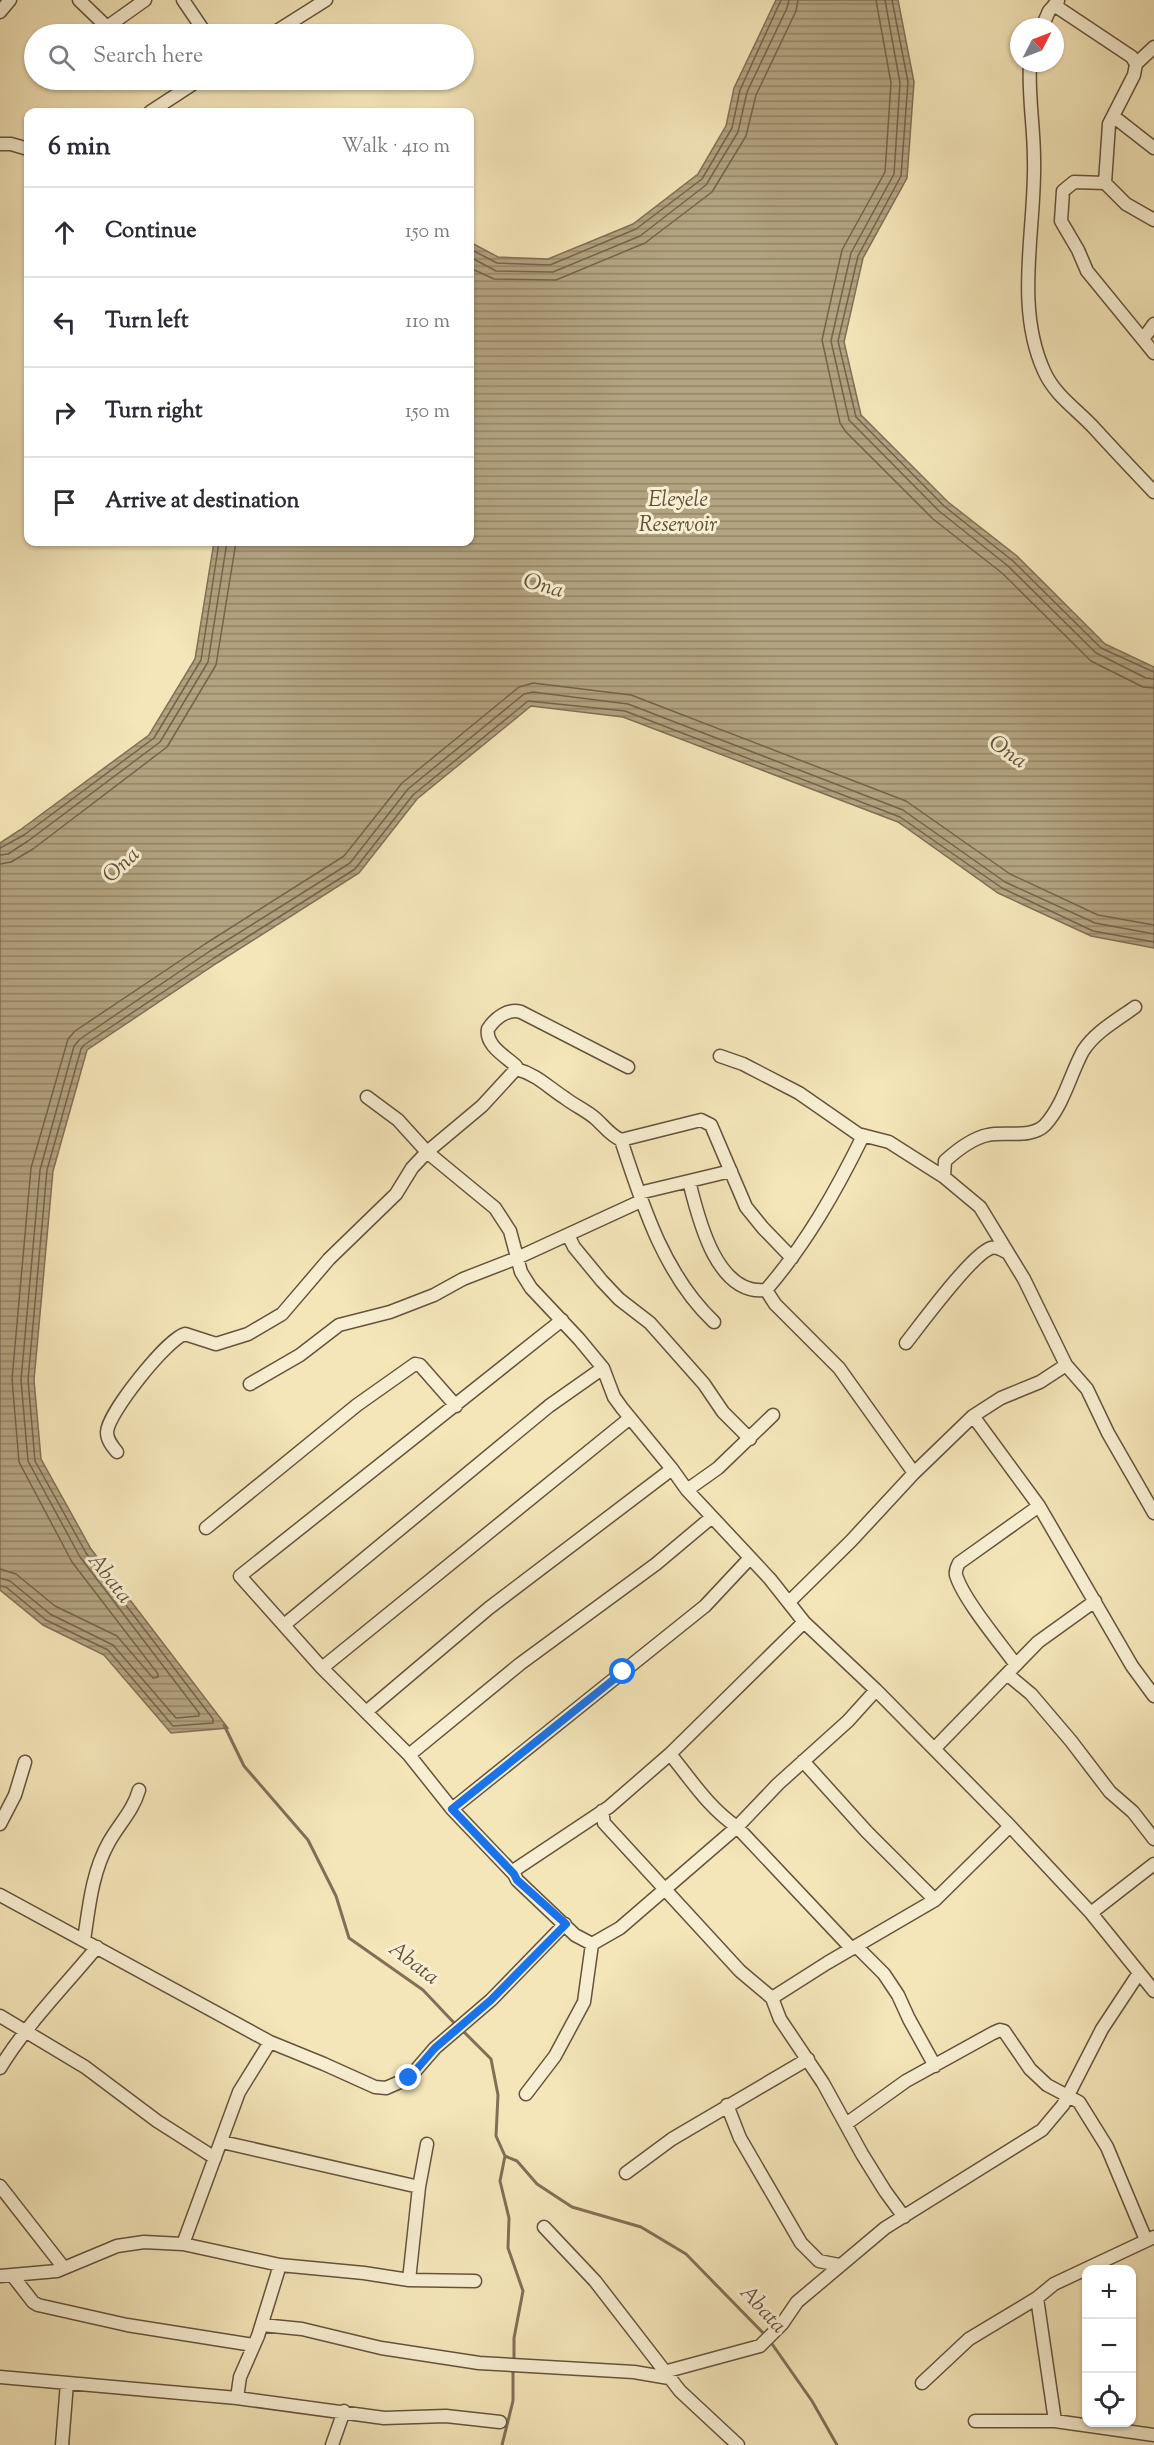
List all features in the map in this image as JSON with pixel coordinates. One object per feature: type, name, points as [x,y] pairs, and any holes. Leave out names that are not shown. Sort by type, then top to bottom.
[{"type":"street","points":[[0,12],[10,0]]},
{"type":"street","points":[[79,0],[104,24]]},
{"type":"street","points":[[111,24],[145,0]]},
{"type":"street","points":[[183,0],[199,24]]},
{"type":"street","points":[[288,24],[326,0]]},
{"type":"street","points":[[1047,18],[1056,2],[1132,57],[1137,64]]},
{"type":"street","points":[[1105,183],[1107,134],[1113,117],[1134,75],[1137,64],[1154,47]]},
{"type":"street","points":[[1030,72],[1034,159],[1028,298],[1034,339],[1044,372],[1057,392],[1094,427],[1115,453],[1154,492]]},
{"type":"street","points":[[156,108],[184,90]]},
{"type":"street","points":[[1113,117],[1154,148]]},
{"type":"street","points":[[0,144],[24,148]]},
{"type":"street","points":[[1154,220],[1126,204],[1105,183],[1074,182],[1063,191],[1061,221],[1087,271],[1154,353]]},
{"type":"street","points":[[1143,339],[1154,324]]},
{"type":"street","points":[[944,1177],[945,1161],[954,1153],[985,1135],[1030,1133],[1044,1125],[1070,1084],[1083,1051],[1096,1035],[1135,1007]]},
{"type":"street","points":[[628,1067],[513,1010],[506,1012],[490,1025],[487,1037],[490,1043],[516,1066],[516,1069],[538,1078],[566,1100],[582,1107],[610,1134],[621,1140],[701,1120],[711,1125],[746,1208],[792,1258]]},
{"type":"street","points":[[720,1056],[743,1064],[799,1094],[863,1136],[876,1137],[889,1142],[944,1177],[980,1207],[1008,1253],[1066,1365],[1087,1389],[1108,1433],[1154,1513]]},
{"type":"street","points":[[117,1452],[109,1442],[107,1433],[110,1420],[131,1389],[171,1341],[185,1334],[209,1343],[230,1341],[261,1328],[282,1314],[329,1259],[396,1194],[412,1168],[427,1152],[482,1106],[515,1073],[516,1069]]},
{"type":"street","points":[[367,1097],[398,1120],[427,1152],[495,1208],[510,1231],[521,1272],[531,1288],[603,1368],[614,1397],[687,1490],[789,1602],[804,1622],[876,1690],[1010,1826],[1091,1913],[1154,1991]]},
{"type":"street","points":[[689,1181],[697,1214],[718,1263],[729,1276],[746,1288],[757,1291],[766,1290],[792,1258],[843,1176],[863,1136]]},
{"type":"street","points":[[621,1140],[640,1197],[688,1295],[714,1322]]},
{"type":"street","points":[[250,1384],[281,1367],[339,1325],[409,1305],[434,1295],[463,1279],[568,1235],[640,1197],[730,1171]]},
{"type":"street","points":[[568,1235],[602,1281],[619,1299],[650,1323],[704,1384],[723,1412],[750,1439]]},
{"type":"street","points":[[906,1342],[975,1260],[988,1249],[996,1248],[1008,1253]]},
{"type":"street","points":[[766,1290],[775,1304],[839,1368],[914,1473]]},
{"type":"street","points":[[562,1320],[240,1576],[322,1668],[409,1755],[452,1809],[514,1874],[517,1880],[575,1935],[592,1944]]},
{"type":"street","points":[[206,1528],[357,1405],[415,1364],[420,1365],[456,1406]]},
{"type":"street","points":[[789,1602],[851,1542],[914,1473],[973,1416],[1002,1398],[1040,1382],[1066,1365]]},
{"type":"street","points":[[284,1625],[549,1406],[603,1368]]},
{"type":"street","points":[[687,1490],[718,1468],[773,1415]]},
{"type":"street","points":[[973,1416],[1039,1506],[1132,1666],[1154,1696]]},
{"type":"street","points":[[322,1668],[630,1419]]},
{"type":"street","points":[[366,1712],[497,1602],[672,1468]]},
{"type":"street","points":[[1039,1506],[960,1563],[956,1568],[956,1575],[965,1594],[1012,1670],[1110,1792],[1133,1812],[1154,1839]]},
{"type":"street","points":[[409,1755],[520,1664],[656,1564],[712,1517]]},
{"type":"street","points":[[452,1809],[705,1605],[749,1558]]},
{"type":"street","points":[[934,1749],[1052,1630],[1095,1601]]},
{"type":"street","points":[[514,1874],[516,1869],[602,1811],[670,1755],[804,1622]]},
{"type":"street","points":[[592,1944],[616,1931],[737,1827],[803,1761],[848,1721],[876,1690]]},
{"type":"street","points":[[670,1755],[703,1798],[725,1820],[737,1827],[855,1948],[884,1974],[898,1995],[935,2066]]},
{"type":"street","points":[[803,1761],[874,1839],[935,1900]]},
{"type":"street","points":[[0,1824],[8,1812],[25,1762]]},
{"type":"street","points":[[84,1940],[92,1888],[109,1842],[133,1809],[139,1790]]},
{"type":"street","points":[[602,1811],[604,1823],[740,1971],[772,1998],[780,2019],[808,2060],[885,2191],[904,2217]]},
{"type":"street","points":[[772,1998],[935,1900],[1010,1826]]},
{"type":"street","points":[[1091,1913],[1154,1864]]},
{"type":"street","points":[[0,1895],[270,2042],[375,2087],[386,2088],[409,2078],[435,2048],[500,1992],[566,1924]]},
{"type":"street","points":[[526,2094],[555,2056],[584,2002],[592,1944]]},
{"type":"street","points":[[0,2068],[25,2030],[97,1947]]},
{"type":"street","points":[[262,2325],[302,2329],[381,2348],[479,2363],[667,2375],[754,2349],[782,2324],[797,2302],[885,2228],[1042,2130],[1055,2116],[1068,2096],[1102,2029],[1139,1973]]},
{"type":"street","points":[[0,2016],[85,2067],[156,2121],[215,2158]]},
{"type":"street","points":[[846,2124],[906,2081],[1000,2030],[1004,2031],[1030,2070],[1047,2085],[1079,2102],[1107,2147],[1150,2239],[1054,2284],[1037,2298],[969,2339],[922,2383]]},
{"type":"street","points":[[183,2244],[239,2092],[270,2042]]},
{"type":"street","points":[[626,2173],[672,2139],[808,2060]]},
{"type":"street","points":[[728,2105],[740,2138],[801,2243],[819,2261],[839,2265]]},
{"type":"street","points":[[222,2142],[419,2187]]},
{"type":"street","points":[[410,2280],[419,2187],[427,2144]]},
{"type":"street","points":[[0,2186],[63,2268]]},
{"type":"street","points":[[544,2227],[595,2281],[690,2402],[738,2445]]},
{"type":"street","points":[[6,2275],[57,2271],[129,2243],[183,2244],[280,2265],[410,2280],[475,2282]]},
{"type":"street","points":[[237,2398],[240,2377],[262,2325],[280,2265]]},
{"type":"street","points":[[6,2275],[38,2305],[127,2325],[253,2345]]},
{"type":"street","points":[[1037,2298],[1055,2421]]},
{"type":"street","points":[[0,2377],[237,2398],[384,2418],[446,2416],[500,2422]]},
{"type":"street","points":[[62,2445],[67,2383]]},
{"type":"street","points":[[332,2445],[344,2411]]},
{"type":"street","points":[[975,2421],[1055,2421],[1154,2435]]},
{"type":"water","name":"Eleyele Reservoir","points":[[776,0],[898,0],[914,82],[907,178],[863,258],[844,342],[861,415],[948,502],[1017,556],[1105,644],[1154,667],[1154,948],[1091,936],[998,893],[898,822],[623,717],[531,706],[417,799],[359,873],[217,963],[87,1050],[53,1171],[34,1380],[41,1459],[91,1549],[228,1728],[171,1733],[104,1655],[43,1625],[0,1590],[0,843],[149,735],[195,659],[213,546],[474,546],[474,244],[498,257],[548,259],[633,224],[698,174],[726,126],[734,88]]},
{"type":"waterway","name":"Abata","points":[[224,1725],[244,1766],[308,1840],[336,1896],[349,1938],[423,1990],[457,2026]]},
{"type":"waterway","name":"Abata","points":[[462,2030],[491,2059],[498,2095],[496,2136],[505,2156],[517,2161],[537,2184],[572,2207],[641,2227],[686,2254],[766,2336]]},
{"type":"waterway","points":[[505,2156],[500,2181],[509,2218],[508,2248],[523,2291],[514,2338],[514,2361]]},
{"type":"waterway","name":"Abata","points":[[770,2341],[812,2401],[837,2445]]},
{"type":"waterway","points":[[502,2445],[513,2401],[513,2367]]},
{"type":"route","points":[[409,2078],[435,2048],[508,1984],[566,1924],[517,1880],[514,1874],[452,1809],[623,1672]]},
{"type":"water label","name":"Ona","points":[[543,587]]},
{"type":"water label","name":"Ona","points":[[1007,753]]},
{"type":"water label","name":"Ona","points":[[122,866]]}]
